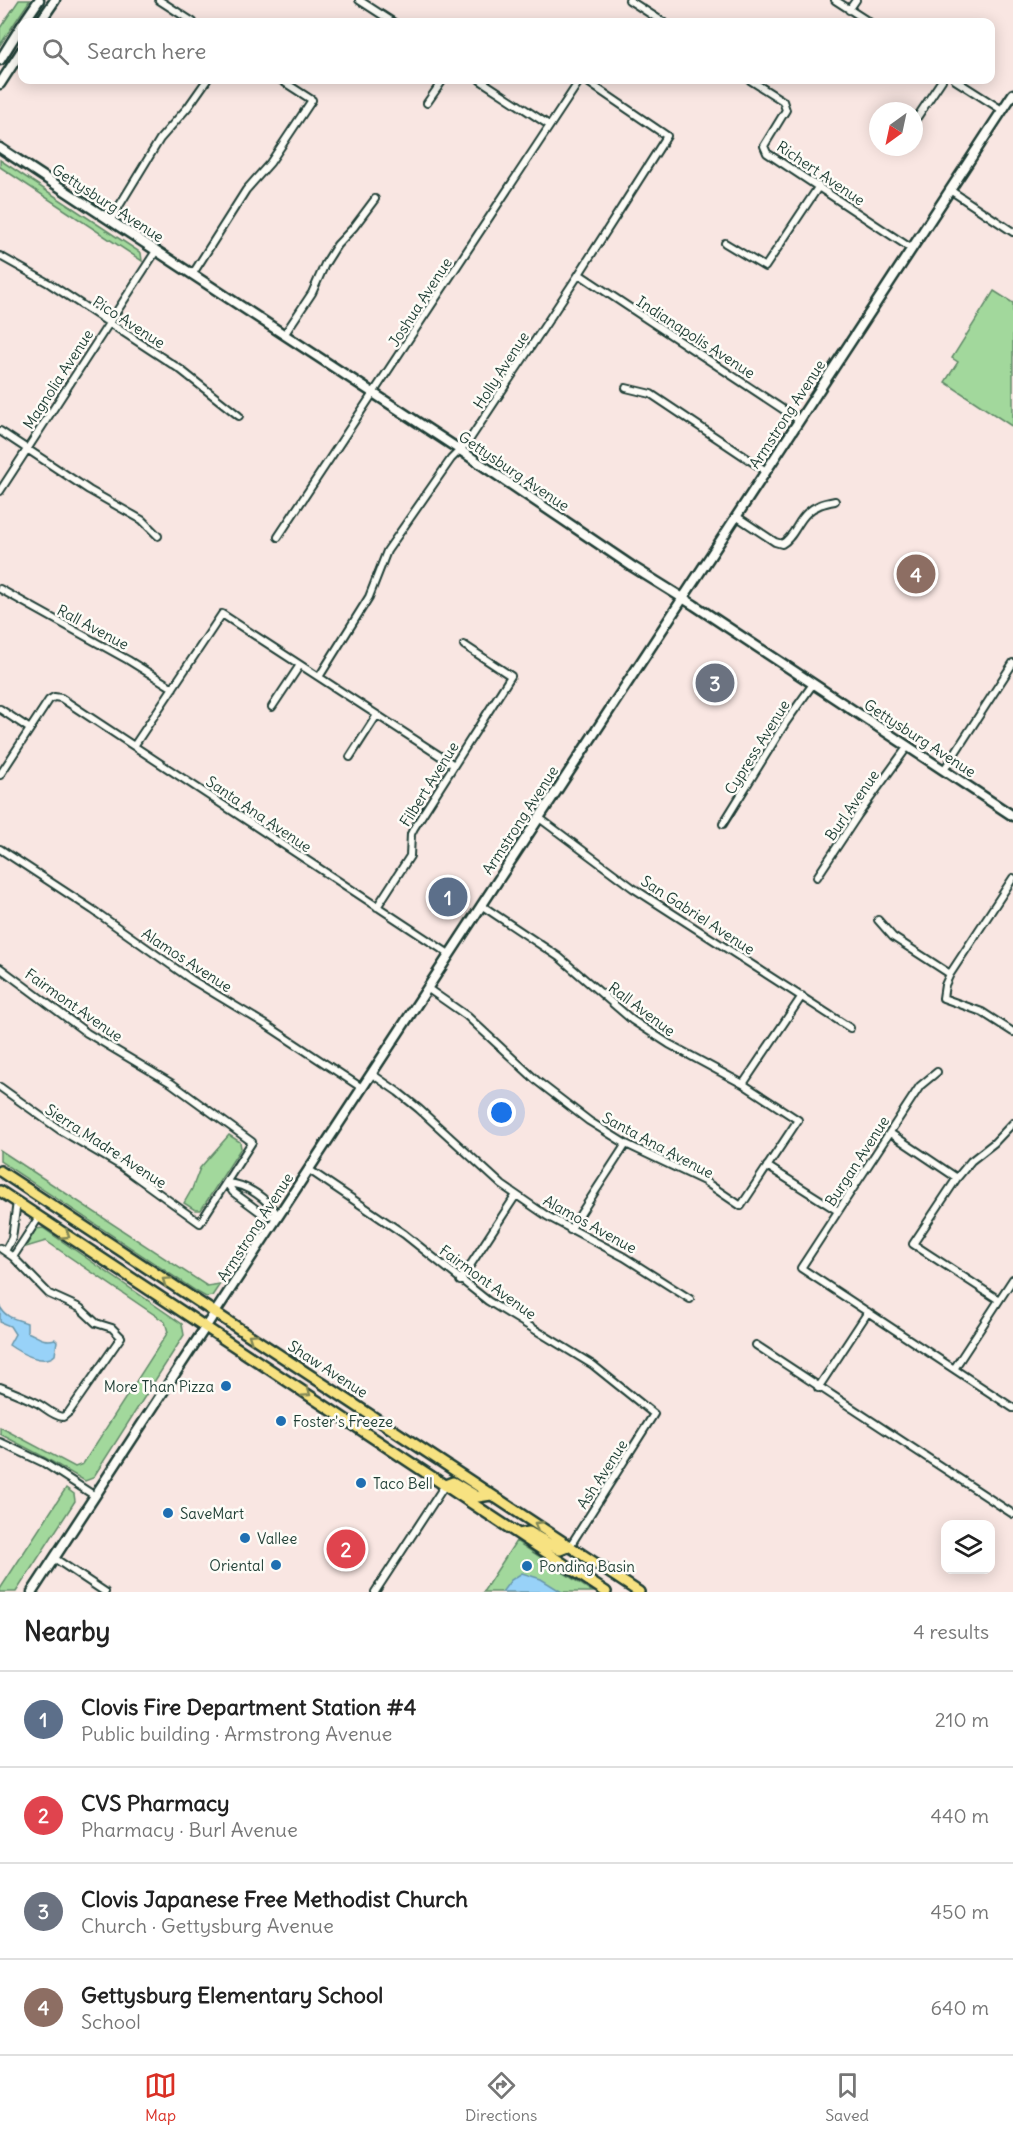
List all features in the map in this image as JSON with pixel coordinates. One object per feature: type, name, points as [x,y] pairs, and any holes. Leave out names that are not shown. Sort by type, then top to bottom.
[{"type":"main road","name":"Shaw Avenue","points":[[0,1171],[639,1592]]},
{"type":"main road","name":"Shaw Avenue","points":[[0,1191],[606,1592]]},
{"type":"main road","points":[[446,1485],[453,1482],[478,1497],[491,1495]]},
{"type":"main road","points":[[519,1534],[530,1532],[560,1550],[570,1546]]},
{"type":"street","points":[[27,18],[39,0]]},
{"type":"street","points":[[43,18],[55,0]]},
{"type":"street","points":[[159,0],[188,18]]},
{"type":"street","points":[[358,0],[387,18]]},
{"type":"street","points":[[629,0],[657,18]]},
{"type":"street","points":[[835,0],[862,18]]},
{"type":"street","points":[[849,10],[856,0]]},
{"type":"street","points":[[0,60],[18,32]]},
{"type":"street","points":[[0,84],[18,56]]},
{"type":"street","points":[[110,220],[159,139],[188,108],[204,84]]},
{"type":"street","points":[[192,275],[246,190],[270,163],[312,100],[287,84]]},
{"type":"street","points":[[427,103],[440,84]]},
{"type":"street","points":[[486,84],[549,125]]},
{"type":"street","name":"Joshua Avenue","points":[[278,537],[576,84]]},
{"type":"street","name":"Holly Avenue","points":[[319,677],[369,597],[387,551],[451,459],[468,442],[667,136],[591,84]]},
{"type":"street","name":"Richert Avenue","points":[[756,84],[783,101],[786,110],[764,146],[767,153],[912,249]]},
{"type":"street","points":[[923,109],[939,84]]},
{"type":"street","points":[[961,84],[1002,110]]},
{"type":"street","name":"Armstrong Avenue","points":[[32,1592],[1013,94]]},
{"type":"street","name":"Gettysburg Avenue","points":[[0,148],[1013,816]]},
{"type":"street","points":[[725,243],[765,267],[819,186]]},
{"type":"street","points":[[950,190],[1013,232]]},
{"type":"street","points":[[284,335],[312,293],[325,264],[337,245],[375,199]]},
{"type":"street","name":"Magnolia Avenue","points":[[0,491],[156,251]]},
{"type":"street","name":"Pico Avenue","points":[[0,256],[50,284],[181,370],[240,416]]},
{"type":"street","name":"Indianapolis Avenue","points":[[579,274],[799,420]]},
{"type":"street","points":[[626,388],[651,394],[766,471]]},
{"type":"street","points":[[0,431],[88,490],[142,520],[158,536]]},
{"type":"street","points":[[736,516],[775,542],[782,544],[789,540],[806,514],[818,505],[835,501]]},
{"type":"street","name":"Rall Avenue","points":[[0,589],[128,660],[173,688]]},
{"type":"street","points":[[134,746],[222,614],[454,765]]},
{"type":"street","name":"Filbert Avenue","points":[[377,907],[407,862],[414,828],[510,676],[464,645]]},
{"type":"street","points":[[944,770],[1013,663]]},
{"type":"street","points":[[272,707],[300,665]]},
{"type":"street","name":"Cypress Avenue","points":[[723,824],[786,722],[813,684]]},
{"type":"street","name":"Santa Ana Avenue","points":[[30,729],[49,700],[54,697],[61,698],[449,954]]},
{"type":"street","points":[[0,709],[30,729],[0,775]]},
{"type":"street","points":[[350,756],[377,715]]},
{"type":"street","name":"Burl Avenue","points":[[817,877],[908,746]]},
{"type":"street","name":"San Gabriel Avenue","points":[[538,817],[633,888],[850,1028]]},
{"type":"street","name":"Alamos Avenue","points":[[0,849],[93,910],[192,980],[265,1024],[362,1088]]},
{"type":"street","points":[[1013,878],[950,974],[943,998],[982,1012],[1013,1032]]},
{"type":"street","name":"Rall Avenue","points":[[480,905],[559,957],[633,1020],[669,1044],[743,1084],[798,1120],[767,1166]]},
{"type":"street","points":[[878,920],[893,937],[950,974]]},
{"type":"street","name":"Fairmont Avenue","points":[[0,968],[87,1033],[171,1083],[252,1142],[227,1183]]},
{"type":"street","name":"Santa Ana Avenue","points":[[427,988],[487,1033],[561,1101],[626,1144],[704,1181],[741,1206],[767,1166]]},
{"type":"street","points":[[743,1084],[802,996]]},
{"type":"street","name":"Burgan Avenue","points":[[868,1312],[801,1268],[920,1086],[937,1072]]},
{"type":"street","name":"Alamos Avenue","points":[[372,1074],[398,1092],[478,1165],[516,1195],[570,1230],[624,1257],[690,1299]]},
{"type":"street","name":"Sierra Madre Avenue","points":[[0,1087],[60,1131],[121,1166],[200,1223],[227,1183]]},
{"type":"street","points":[[999,1300],[913,1244],[971,1161],[994,1143],[1013,1123]]},
{"type":"street","points":[[890,1133],[957,1178]]},
{"type":"street","points":[[570,1230],[626,1144]]},
{"type":"street","points":[[767,1166],[838,1211]]},
{"type":"street","name":"Fairmont Avenue","points":[[308,1169],[404,1234],[460,1281],[521,1323],[593,1365],[654,1414]]},
{"type":"street","points":[[227,1183],[233,1192],[264,1215],[278,1216]]},
{"type":"street","points":[[227,1183],[238,1183],[271,1204],[278,1216]]},
{"type":"street","points":[[460,1281],[516,1195]]},
{"type":"street","points":[[0,1387],[40,1404],[58,1417],[63,1417],[69,1412],[121,1336],[112,1328],[96,1323],[80,1308],[50,1294],[3,1249],[12,1238],[17,1202]]},
{"type":"street","points":[[13,1257],[39,1217]]},
{"type":"street","points":[[954,1369],[1013,1279]]},
{"type":"street","points":[[818,1388],[868,1312],[1013,1408]]},
{"type":"street","points":[[756,1345],[818,1388],[1013,1514]]},
{"type":"street","name":"Ash Avenue","points":[[570,1546],[654,1414]]},
{"type":"street","points":[[0,1442],[44,1463],[95,1496]]},
{"type":"street","points":[[375,1592],[446,1485]]},
{"type":"street","points":[[54,1558],[105,1592]]},
{"type":"green space","points":[[19,0],[30,0],[0,45],[0,28]]},
{"type":"green space","points":[[0,160],[141,253],[142,261],[0,167]]},
{"type":"green space","points":[[994,291],[1013,303],[1013,427],[945,382],[958,362],[952,358]]},
{"type":"green space","points":[[229,1135],[240,1142],[241,1148],[201,1210],[195,1210],[184,1203],[200,1168]]},
{"type":"green space","points":[[0,1150],[207,1286],[220,1284],[212,1296],[206,1297],[199,1293],[0,1161]]},
{"type":"green space","points":[[43,1228],[182,1324],[184,1335],[93,1478],[85,1481],[0,1434],[0,1427],[75,1467],[83,1464],[168,1332],[165,1322],[46,1241],[26,1247],[36,1229]]},
{"type":"green space","points":[[66,1488],[74,1494],[75,1501],[16,1592],[0,1592],[0,1589]]},
{"type":"green space","name":"Ponding Basin","points":[[516,1541],[593,1592],[483,1592]]},
{"type":"water","points":[[0,1307],[8,1316],[27,1323],[27,1332],[43,1339],[55,1339],[57,1341],[55,1355],[39,1359],[25,1355],[9,1345],[15,1334],[10,1326],[0,1322]]},
{"type":"water","points":[[522,1573],[541,1579],[562,1592],[502,1592],[511,1580]]},
{"type":"place","name":"Gettysburg Elementary School","points":[[916,574]]},
{"type":"place","name":"Clovis Japanese Free Methodist Church","points":[[715,683]]},
{"type":"place","name":"Clovis Fire Department Station #4","points":[[448,897]]},
{"type":"place","name":"More Than Pizza","points":[[226,1386]]},
{"type":"place","name":"Foster's Freeze","points":[[281,1421]]},
{"type":"place","name":"Taco Bell","points":[[361,1483]]},
{"type":"place","name":"SaveMart","points":[[168,1513]]},
{"type":"place","name":"Vallee","points":[[245,1538]]},
{"type":"place","name":"CVS Pharmacy","points":[[346,1549]]},
{"type":"place","name":"Oriental","points":[[276,1565]]},
{"type":"place","name":"Ponding Basin","points":[[527,1566]]}]
